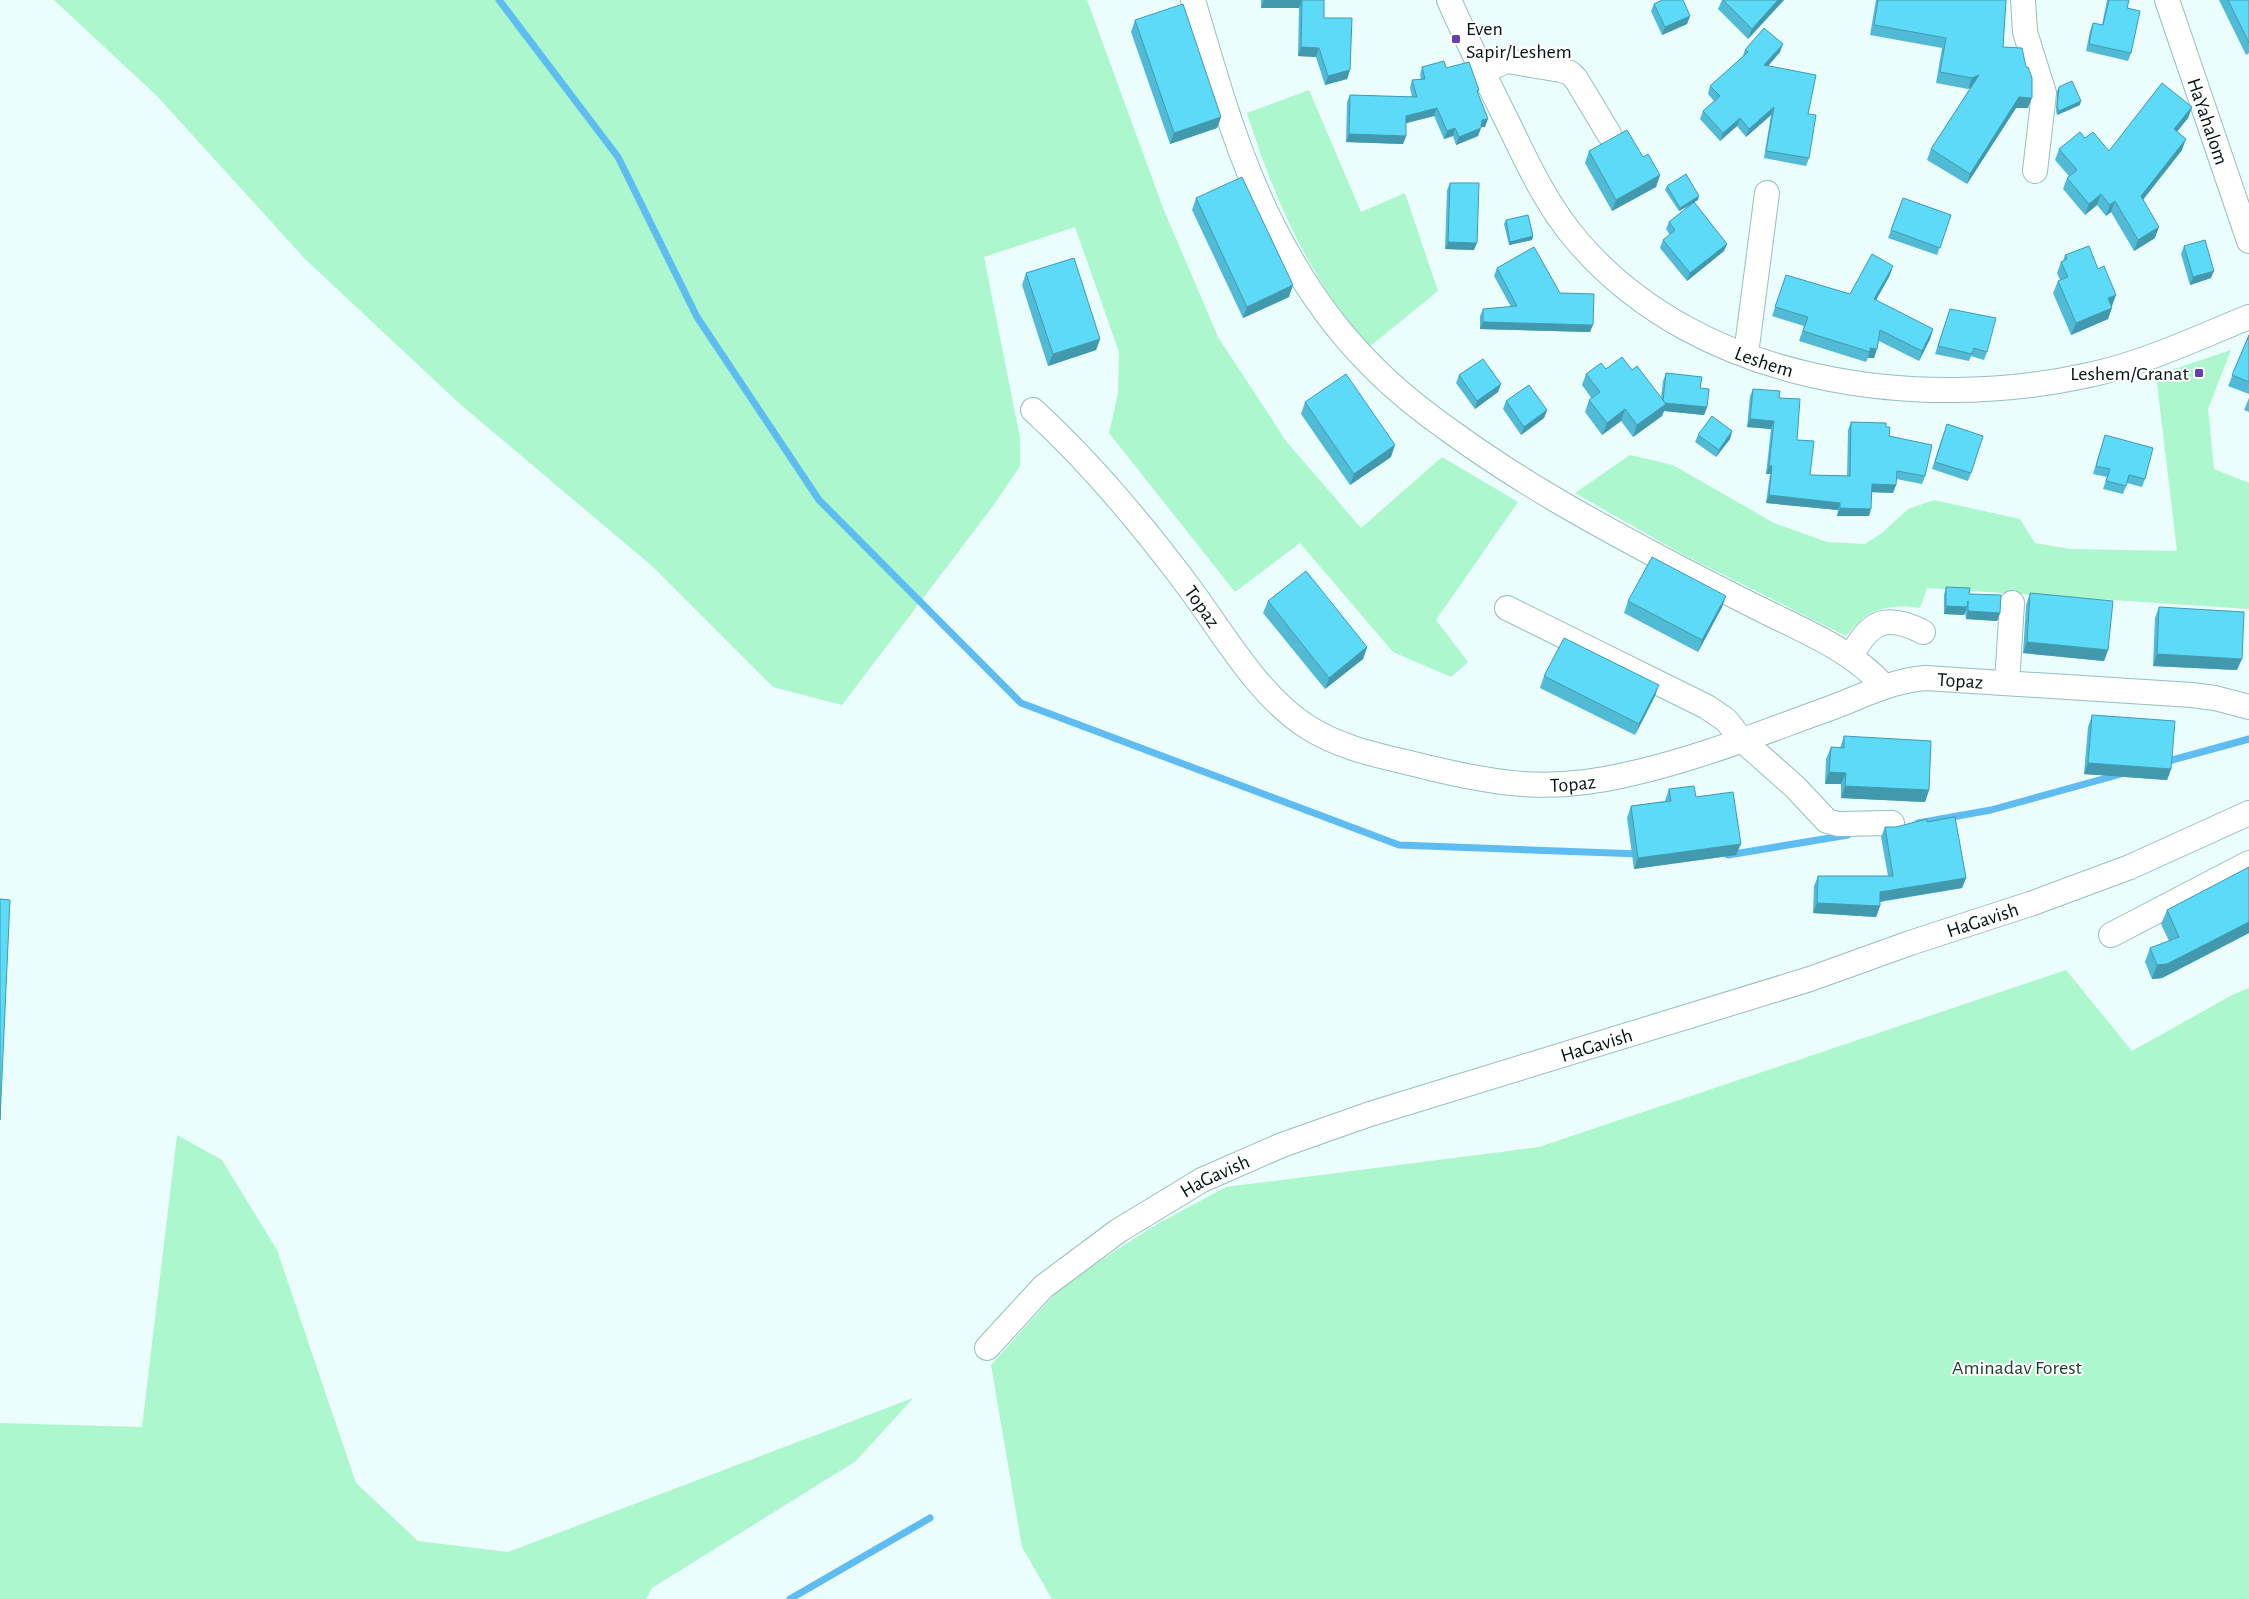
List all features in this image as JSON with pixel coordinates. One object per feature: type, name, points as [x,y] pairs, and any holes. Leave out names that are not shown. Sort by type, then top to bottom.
[{"type":"street","points":[[1193,0],[1238,145],[1270,221],[1314,296],[1340,331],[1370,365],[1405,397],[1438,422],[1484,455],[1546,494],[1652,554],[1816,636],[1852,657],[1884,686]]},
{"type":"street","name":"Leshem","points":[[1449,0],[1482,71],[1544,194],[1578,242],[1620,283],[1644,301],[1698,333],[1746,354],[1798,372],[1878,386],[1920,390],[2006,389],[2066,380],[2134,363],[2249,317]]},
{"type":"street","points":[[2023,0],[2025,32],[2044,93],[2035,171]]},
{"type":"street","name":"HaYahalom","points":[[2167,0],[2249,241]]},
{"type":"street","points":[[1482,71],[1507,61],[1570,73],[1576,79],[1609,134]]},
{"type":"street","points":[[1746,354],[1767,193]]},
{"type":"street","name":"Topaz","points":[[1033,410],[1081,456],[1127,508],[1267,692],[1298,721],[1323,736],[1367,753],[1498,783],[1529,786],[1575,784],[1621,776],[1693,757],[1837,706],[1884,686],[1925,678],[2207,697],[2249,707]]},
{"type":"street","points":[[2007,683],[2012,603]]},
{"type":"street","points":[[1507,608],[1707,707],[1726,720],[1742,740],[1795,787],[1827,821],[1838,824],[1892,823]]},
{"type":"street","points":[[1852,657],[1860,638],[1870,628],[1882,623],[1896,622],[1923,632]]},
{"type":"street","name":"HaGavish","points":[[987,1348],[1043,1287],[1118,1231],[1202,1180],[1282,1145],[1370,1114],[1810,980],[1902,946],[2013,910],[2130,867],[2249,813]]},
{"type":"street","points":[[2111,935],[2249,863]]},
{"type":"green space","points":[[54,0],[1087,0],[1163,208],[1218,337],[1286,441],[1361,528],[1442,457],[1518,502],[1436,620],[1468,662],[1451,677],[1393,652],[1300,543],[1235,592],[1109,433],[1118,393],[1119,352],[1075,227],[984,257],[1020,438],[1020,466],[993,506],[842,705],[773,687],[652,566],[461,405],[305,259],[156,95]]},
{"type":"green space","points":[[1309,90],[1361,212],[1405,193],[1438,291],[1369,347],[1347,320],[1311,265],[1269,177],[1247,113]]},
{"type":"green space","points":[[2231,350],[2208,409],[2214,469],[2249,483],[2249,609],[1927,588],[1920,608],[1899,607],[1878,610],[1863,618],[1846,636],[1682,554],[1575,493],[1630,455],[1673,465],[1774,523],[1827,542],[1865,544],[1882,533],[1908,509],[1934,500],[2020,519],[2035,543],[2070,549],[2177,551],[2156,375]]},
{"type":"green space","name":"Aminadav Forest","points":[[2066,970],[2132,1051],[2232,995],[2249,988],[2249,1599],[1052,1599],[1022,1547],[991,1365],[1063,1285],[1152,1227],[1226,1187],[1539,1147]]},
{"type":"green space","points":[[177,1135],[222,1160],[277,1250],[356,1483],[418,1541],[508,1552],[913,1398],[856,1461],[652,1588],[646,1599],[0,1599],[0,1423],[142,1427]]},
{"type":"building","points":[[1302,0],[1324,0],[1324,18],[1352,18],[1350,70],[1328,76],[1319,48],[1301,47]]},
{"type":"building","points":[[1662,0],[1683,0],[1690,16],[1665,27],[1654,4]]},
{"type":"building","points":[[1723,0],[1778,0],[1752,29]]},
{"type":"building","points":[[1878,0],[2006,0],[2003,47],[2022,48],[2026,67],[2028,67],[2032,78],[2032,98],[2019,97],[1970,174],[1931,149],[1979,75],[1972,78],[1940,72],[1946,38],[1874,25]]},
{"type":"building","points":[[2109,0],[2129,0],[2127,8],[2140,11],[2131,53],[2089,44],[2093,23],[2103,25]]},
{"type":"building","points":[[2228,0],[2249,0],[2249,43]]},
{"type":"building","points":[[1183,4],[1221,117],[1174,133],[1135,20]]},
{"type":"building","points":[[1764,28],[1783,44],[1764,65],[1816,75],[1808,114],[1816,115],[1809,158],[1766,151],[1774,107],[1749,129],[1740,118],[1723,133],[1703,111],[1720,96],[1710,86],[1748,52],[1745,50]]},
{"type":"building","points":[[1444,61],[1446,68],[1469,62],[1479,90],[1477,91],[1488,119],[1482,120],[1481,128],[1459,137],[1455,128],[1447,131],[1437,108],[1406,116],[1406,136],[1349,134],[1350,95],[1417,97],[1412,80],[1425,79],[1422,67]]},
{"type":"building","points":[[2072,81],[2081,101],[2059,111],[2057,107],[2059,87]]},
{"type":"building","points":[[2162,83],[2192,107],[2174,129],[2186,139],[2141,196],[2159,227],[2138,240],[2115,201],[2110,205],[2101,194],[2089,204],[2067,178],[2077,170],[2059,149],[2080,132],[2085,138],[2093,132],[2109,151]]},
{"type":"building","points":[[1627,130],[1643,157],[1648,154],[1660,175],[1616,200],[1589,151]]},
{"type":"building","points":[[1686,174],[1699,196],[1680,208],[1667,186]]},
{"type":"building","points":[[1242,177],[1293,285],[1247,307],[1196,198]]},
{"type":"building","points":[[1450,183],[1479,183],[1477,243],[1448,242]]},
{"type":"building","points":[[1903,198],[1951,215],[1940,248],[1891,230]]},
{"type":"building","points":[[1694,202],[1727,244],[1690,273],[1663,240],[1675,230],[1669,222]]},
{"type":"building","points":[[1528,215],[1533,236],[1510,242],[1506,220]]},
{"type":"building","points":[[2205,240],[2214,271],[2193,277],[2184,246]]},
{"type":"building","points":[[2089,246],[2098,269],[2104,266],[2116,295],[2108,298],[2112,308],[2076,323],[2058,281],[2068,277],[2061,262],[2067,259],[2065,255]]},
{"type":"building","points":[[1534,247],[1560,293],[1594,294],[1593,325],[1483,322],[1483,309],[1517,306],[1497,268]]},
{"type":"building","points":[[1872,254],[1893,266],[1874,299],[1933,329],[1922,351],[1880,330],[1877,349],[1870,348],[1870,352],[1803,331],[1808,317],[1775,307],[1786,275],[1850,294]]},
{"type":"building","points":[[1074,258],[1100,339],[1053,354],[1026,273]]},
{"type":"building","points":[[1950,309],[1996,318],[1987,352],[1974,348],[1972,354],[1938,346]]},
{"type":"building","points":[[2249,335],[2249,382],[2232,375]]},
{"type":"building","points":[[1622,357],[1632,370],[1637,366],[1666,404],[1637,425],[1625,409],[1607,423],[1589,400],[1600,392],[1586,374],[1601,363],[1606,369]]},
{"type":"building","points":[[1483,359],[1501,384],[1477,401],[1459,375]]},
{"type":"building","points":[[1666,373],[1702,377],[1700,388],[1709,389],[1707,407],[1665,403],[1663,400]]},
{"type":"building","points":[[1346,374],[1395,445],[1354,474],[1305,402]]},
{"type":"building","points":[[1529,385],[1547,410],[1524,427],[1506,401]]},
{"type":"building","points":[[1753,389],[1780,391],[1779,398],[1800,399],[1797,440],[1814,441],[1810,475],[1850,476],[1851,422],[1886,423],[1886,427],[1890,427],[1889,436],[1932,445],[1925,476],[1897,471],[1896,485],[1872,484],[1871,509],[1840,508],[1840,503],[1769,495],[1772,466],[1769,466],[1774,421],[1750,419]]},
{"type":"building","points":[[1712,416],[1732,431],[1719,450],[1698,435]]},
{"type":"building","points":[[1947,424],[1983,436],[1971,473],[1935,462]]},
{"type":"building","points":[[2105,435],[2153,448],[2145,479],[2129,475],[2126,486],[2106,481],[2110,469],[2096,466]]},
{"type":"building","points":[[1652,557],[1726,596],[1702,640],[1628,601]]},
{"type":"building","points":[[1306,571],[1367,647],[1329,678],[1268,601]]},
{"type":"building","points":[[1946,587],[1970,588],[1969,594],[2001,595],[2000,613],[1968,611],[1968,601],[1967,607],[1946,606]]},
{"type":"building","points":[[2030,593],[2113,601],[2108,650],[2027,642]]},
{"type":"building","points":[[2159,607],[2244,612],[2242,659],[2157,654]]},
{"type":"building","points":[[1564,638],[1659,685],[1639,724],[1544,676]]},
{"type":"building","points":[[2092,715],[2175,721],[2171,769],[2088,763]]},
{"type":"building","points":[[1844,736],[1931,741],[1929,790],[1845,786],[1846,773],[1829,772],[1831,747],[1844,748]]},
{"type":"building","points":[[1694,786],[1696,797],[1733,792],[1741,844],[1638,858],[1631,806],[1671,801],[1669,789]]},
{"type":"building","points":[[1955,817],[1966,878],[1880,892],[1880,906],[1817,903],[1818,876],[1893,876],[1885,827],[1896,827],[1927,819],[1927,822]]},
{"type":"building","points":[[2249,867],[2249,922],[2167,964],[2157,965],[2150,948],[2179,937],[2167,910]]},
{"type":"building","points":[[0,899],[10,900],[0,1120]]},
{"type":"waterway","points":[[499,0],[618,157],[697,317],[819,500],[1021,703],[1399,845],[1640,854]]},
{"type":"waterway","points":[[2165,762],[2249,739]]},
{"type":"waterway","points":[[1918,823],[1991,810],[2121,774]]},
{"type":"waterway","points":[[1728,855],[1848,835]]},
{"type":"waterway","points":[[790,1599],[930,1518]]},
{"type":"place","name":"Even Sapir/Leshem","points":[[1456,39]]},
{"type":"place","name":"Leshem/Granat","points":[[2199,373]]}]
